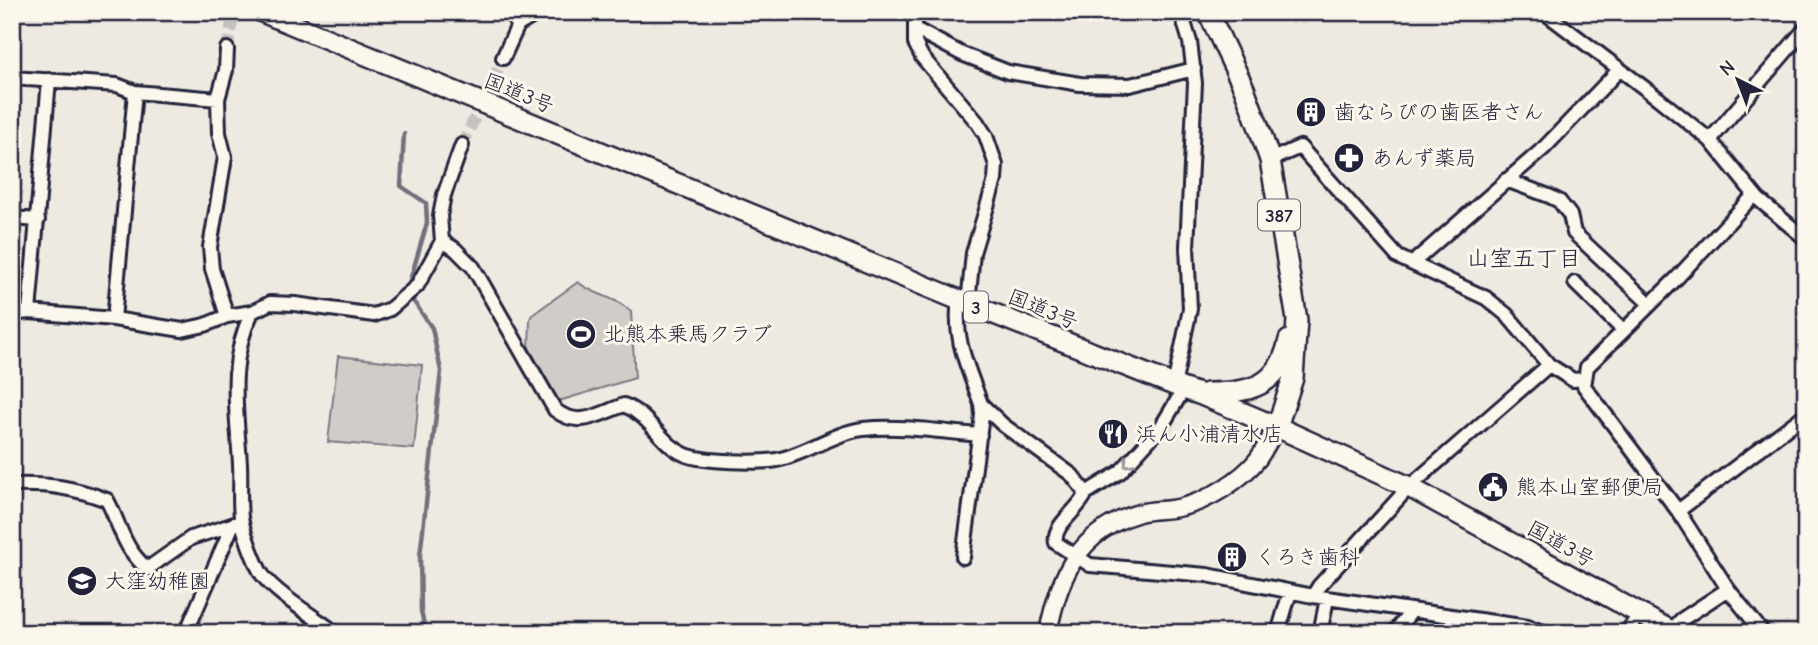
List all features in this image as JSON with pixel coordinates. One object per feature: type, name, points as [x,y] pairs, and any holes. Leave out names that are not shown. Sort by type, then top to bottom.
[{"type":"highway","name":"国道3号","points":[[262,12],[964,302],[1277,427],[1409,487],[1673,632]]},
{"type":"highway","name":"387","points":[[1208,12],[1244,88],[1270,160],[1297,329],[1293,378],[1277,427]]},
{"type":"highway","points":[[1186,390],[1247,391],[1268,379],[1276,372],[1285,355],[1293,304]]},
{"type":"street","points":[[510,12],[518,25]]},
{"type":"street","points":[[503,58],[518,25],[540,12]]},
{"type":"street","points":[[915,12],[915,43],[922,57],[977,122],[986,136],[996,165],[995,180],[973,253],[964,302],[956,318],[957,335],[981,404],[980,435],[963,557]]},
{"type":"street","points":[[1181,12],[1190,42],[1195,83],[1187,247],[1190,309],[1186,390],[1161,427],[1120,472],[1086,493],[1083,501],[1058,528],[1056,543],[1090,565],[1207,575],[1327,599],[1528,627],[1548,633]]},
{"type":"street","points":[[1544,12],[1660,99],[1710,141],[1754,195],[1806,239]]},
{"type":"street","points":[[1710,141],[1806,28]]},
{"type":"street","points":[[915,29],[962,54],[1008,72],[1080,84],[1130,85],[1194,69]]},
{"type":"street","points":[[227,49],[226,70],[218,99],[219,133],[225,157],[210,247],[212,269],[227,316]]},
{"type":"street","points":[[1415,265],[1417,259],[1544,148],[1619,69]]},
{"type":"street","points":[[12,78],[117,85],[135,92],[218,99]]},
{"type":"street","points":[[29,312],[49,80]]},
{"type":"street","points":[[114,319],[135,92]]},
{"type":"street","points":[[12,314],[29,312],[114,319],[182,330],[227,316],[252,312],[270,303],[373,315],[390,309],[417,286],[442,241],[440,216],[444,195],[462,145]]},
{"type":"street","points":[[1270,160],[1300,148],[1398,257],[1486,298],[1507,315],[1549,365],[1573,380],[1584,379]]},
{"type":"street","points":[[1506,180],[1559,201],[1570,215],[1574,233],[1650,304]]},
{"type":"street","points":[[1754,195],[1587,367],[1584,386],[1678,511],[1728,589],[1763,633]]},
{"type":"street","points":[[12,218],[38,220]]},
{"type":"street","points":[[442,241],[455,249],[473,267],[555,410],[566,419],[578,421],[624,405],[638,411],[665,440],[685,455],[716,460],[777,460],[859,430],[886,428],[980,435]]},
{"type":"street","points":[[1575,283],[1623,330]]},
{"type":"street","points":[[186,633],[237,523],[240,471],[234,391],[243,330],[252,312]]},
{"type":"street","points":[[1313,596],[1318,586],[1409,487],[1549,365]]},
{"type":"street","points":[[981,404],[1003,425],[1072,475],[1086,493]]},
{"type":"street","points":[[1678,511],[1806,414]]},
{"type":"street","points":[[1048,633],[1060,582],[1075,556],[1102,530],[1143,512],[1182,507],[1201,500],[1233,481],[1257,459],[1277,427]]},
{"type":"street","points":[[12,485],[44,484],[77,489],[107,500],[128,546],[147,569],[191,538],[237,523]]},
{"type":"street","points":[[237,523],[261,572],[270,584],[336,633]]},
{"type":"street","points":[[1673,632],[1681,620],[1728,589]]},
{"type":"street","points":[[1278,633],[1290,592]]},
{"type":"street","points":[[1320,633],[1327,599]]},
{"type":"street","points":[[1394,633],[1411,612]]},
{"type":"street","points":[[1626,633],[1640,614]]},
{"type":"shaded area","name":"北熊本乗馬クラブ","points":[[578,282],[631,312],[635,378],[559,401],[529,348],[530,319]]},
{"type":"shaded area","points":[[338,356],[422,365],[414,449],[328,442]]},
{"type":"waterway","points":[[404,134],[401,186],[426,203],[427,223],[409,284],[410,296],[432,328],[441,371],[420,556],[421,611],[426,633]]},
{"type":"tunnel","points":[[227,49],[234,12]]},
{"type":"tunnel","points":[[462,145],[503,58]]},
{"type":"place","name":"歯ならびの歯医者さん","points":[[1311,112]]},
{"type":"place","name":"あんず薬局","points":[[1349,158]]},
{"type":"place","name":"北熊本乗馬クラブ","points":[[581,334]]},
{"type":"place","name":"浜ん小浦清水店","points":[[1113,434]]},
{"type":"place","name":"熊本山室郵便局","points":[[1493,487]]},
{"type":"place","name":"くろき歯科","points":[[1232,557]]},
{"type":"place","name":"大窪幼稚園","points":[[82,581]]},
{"type":"district","name":"山室五丁目","points":[[1524,258]]}]
